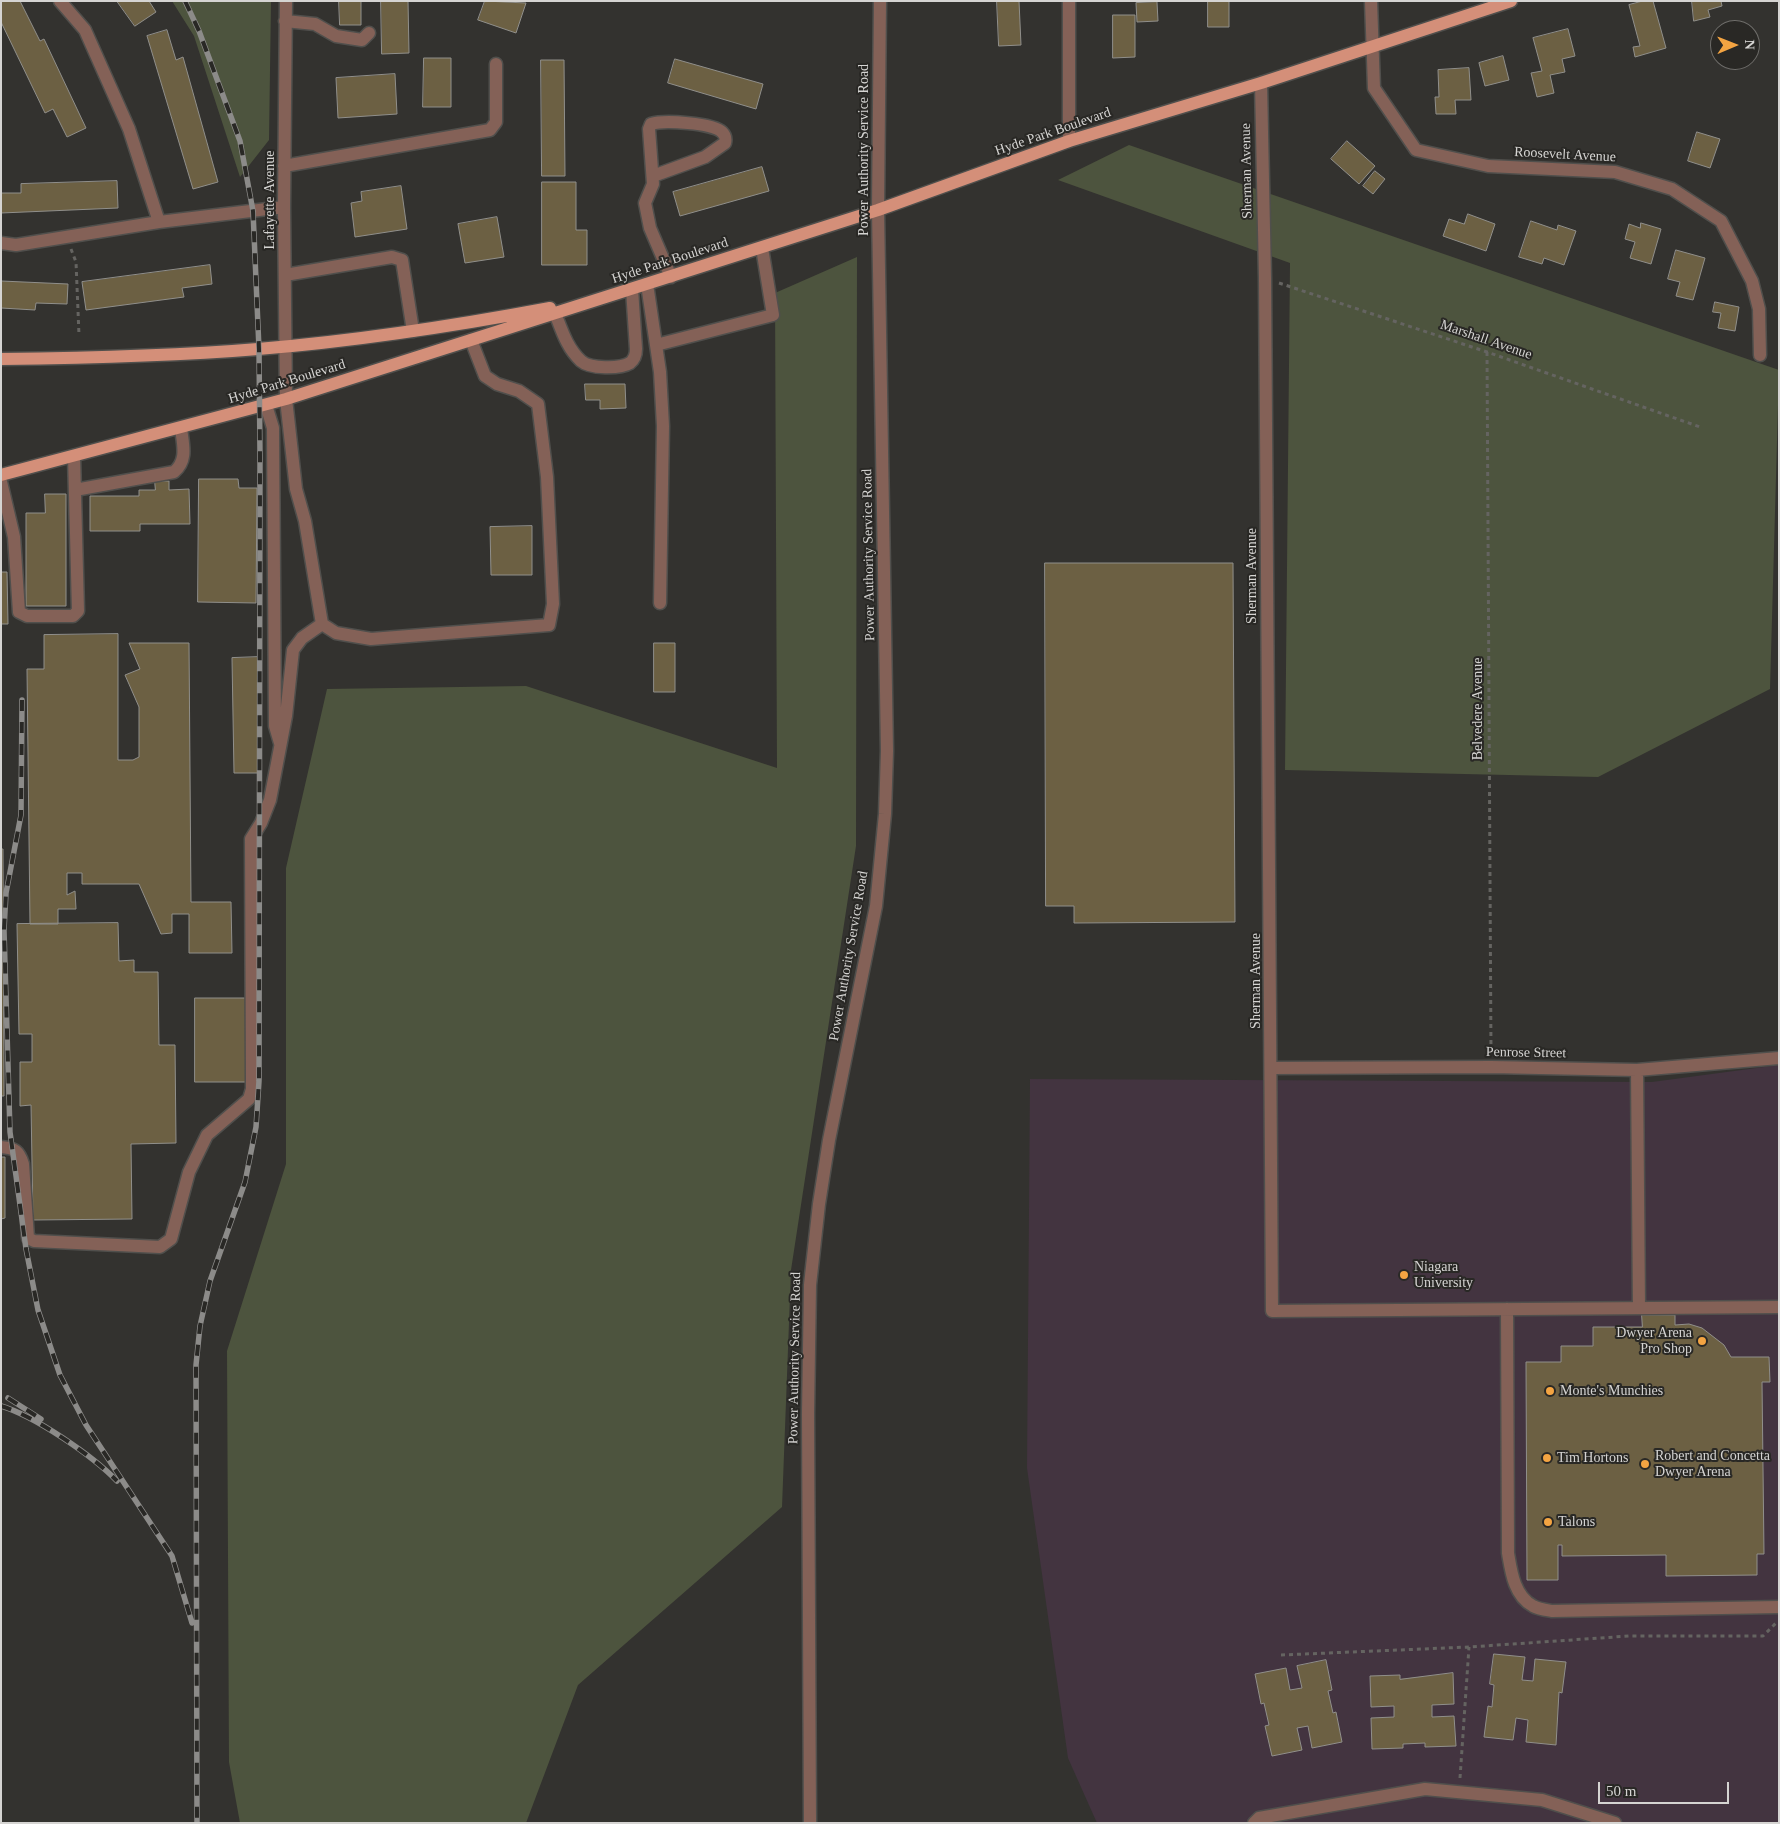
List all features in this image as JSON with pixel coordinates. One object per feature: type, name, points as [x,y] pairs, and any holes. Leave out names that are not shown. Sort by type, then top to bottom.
[{"type":"main road","name":"Hyde Park Boulevard","points":[[1,476],[286,399],[762,248],[878,210],[1069,141],[1260,83],[1511,1]]},
{"type":"main road","name":"Hyde Park Boulevard","points":[[1,359],[133,357],[287,346],[413,331],[607,297]]},
{"type":"street","points":[[60,1],[85,30],[129,128],[159,222]]},
{"type":"street","name":"Lafayette Avenue","points":[[286,1],[284,166],[286,399],[296,489],[305,521],[322,624]]},
{"type":"street","name":"Power Authority Service Road","points":[[810,1823],[808,1424],[810,1285],[819,1204],[829,1140],[876,906],[885,814],[887,751],[878,210],[880,7],[884,1]]},
{"type":"street","points":[[1069,1],[1069,141]]},
{"type":"street","name":"Roosevelt Avenue","points":[[1371,1],[1371,47],[1374,88],[1416,150],[1488,166],[1615,172],[1672,189],[1721,221],[1752,280],[1759,309],[1760,355]]},
{"type":"street","points":[[286,21],[315,24],[336,36],[362,40],[369,34]]},
{"type":"street","points":[[284,166],[490,130],[496,122],[496,64]]},
{"type":"street","name":"Sherman Avenue","points":[[1260,83],[1264,278],[1272,1311],[1507,1309]]},
{"type":"street","points":[[653,176],[713,153],[725,143],[725,136],[721,131],[712,128],[667,121],[651,124],[649,129],[653,184],[645,204],[650,228],[671,277]]},
{"type":"street","points":[[1,243],[16,245],[159,222],[284,207]]},
{"type":"street","points":[[656,345],[773,315],[762,248]]},
{"type":"street","points":[[285,275],[392,256],[402,260],[413,331]]},
{"type":"street","points":[[647,284],[660,372],[662,426],[660,603]]},
{"type":"street","points":[[555,314],[567,344],[583,363],[593,366],[617,366],[631,362],[635,357],[636,349],[632,289]]},
{"type":"street","points":[[1,1146],[13,1148],[20,1153],[24,1164],[28,1238],[34,1241],[160,1247],[171,1239],[189,1172],[208,1135],[249,1099],[252,1089],[252,839],[270,800],[286,716],[293,650],[302,638],[322,624],[336,633],[371,639],[549,626],[553,604],[548,497],[538,404],[520,390],[497,384],[485,376],[472,340]]},
{"type":"street","points":[[266,405],[273,428],[275,726],[280,744]]},
{"type":"street","points":[[76,490],[174,472],[182,465],[184,457],[181,428]]},
{"type":"street","points":[[1,482],[14,537],[19,612],[27,616],[73,616],[78,611],[74,456]]},
{"type":"street","name":"Penrose Street","points":[[1271,1068],[1491,1067],[1637,1070],[1779,1058]]},
{"type":"street","points":[[1637,1070],[1639,1308]]},
{"type":"street","points":[[1779,1307],[1507,1309],[1508,1553],[1512,1579],[1521,1594],[1532,1606],[1552,1611],[1779,1607]]},
{"type":"street","points":[[1254,1823],[1259,1818],[1425,1789],[1542,1800],[1615,1823]]},
{"type":"path","points":[[66,237],[76,262],[79,335]]},
{"type":"path","name":"Marshall Avenue","points":[[1264,278],[1487,352],[1700,427]]},
{"type":"path","name":"Belvedere Avenue","points":[[1487,352],[1491,1067]]},
{"type":"path","points":[[1281,1655],[1470,1647],[1629,1636],[1764,1636],[1779,1619]]},
{"type":"path","points":[[1459,1792],[1470,1647]]},
{"type":"shaded area","name":"Niagara University","points":[[1779,1065],[1779,1823],[1097,1823],[1068,1758],[1027,1468],[1030,1079],[1652,1082]]},
{"type":"green space","points":[[172,1],[271,1],[269,140],[240,177],[194,36]]},
{"type":"green space","points":[[1129,145],[1779,370],[1770,689],[1598,777],[1285,770],[1290,263],[1058,180]]},
{"type":"green space","points":[[857,257],[856,846],[791,1270],[782,1507],[578,1685],[526,1823],[240,1823],[229,1762],[227,1351],[286,1164],[286,868],[327,689],[526,686],[777,768],[775,293]]},
{"type":"building","points":[[1,1],[20,1],[40,41],[44,39],[86,128],[67,137],[53,109],[45,113],[1,22]]},
{"type":"building","points":[[117,1],[149,1],[156,12],[135,26]]},
{"type":"building","points":[[339,1],[361,1],[361,25],[340,25]]},
{"type":"building","points":[[381,1],[408,1],[409,53],[382,54]]},
{"type":"building","points":[[485,1],[526,3],[516,33],[478,20]]},
{"type":"building","points":[[997,1],[1019,1],[1021,45],[999,46]]},
{"type":"building","points":[[1208,1],[1229,1],[1229,27],[1208,27]]},
{"type":"building","points":[[1643,1],[1653,1],[1666,48],[1635,57],[1633,47],[1640,46],[1629,5]]},
{"type":"building","points":[[1692,1],[1721,1],[1722,6],[1708,10],[1710,17],[1694,21]]},
{"type":"building","points":[[1157,2],[1158,21],[1137,22],[1136,3]]},
{"type":"building","points":[[1113,15],[1135,15],[1135,57],[1113,58]]},
{"type":"building","points":[[1568,29],[1575,56],[1562,59],[1565,72],[1550,75],[1554,93],[1537,97],[1531,73],[1542,71],[1533,38]]},
{"type":"building","points":[[167,30],[176,60],[183,57],[218,182],[193,189],[147,36]]},
{"type":"building","points":[[1503,56],[1509,80],[1485,86],[1479,63]]},
{"type":"building","points":[[424,58],[451,58],[451,107],[423,107]]},
{"type":"building","points":[[675,59],[763,84],[756,109],[668,83]]},
{"type":"building","points":[[541,60],[564,60],[565,176],[542,176]]},
{"type":"building","points":[[1469,68],[1471,100],[1455,100],[1456,114],[1436,114],[1435,97],[1439,97],[1438,70]]},
{"type":"building","points":[[395,74],[397,114],[338,118],[336,78]]},
{"type":"building","points":[[1697,132],[1720,139],[1710,168],[1688,161]]},
{"type":"building","points":[[1347,141],[1375,166],[1359,184],[1331,159]]},
{"type":"building","points":[[762,167],[769,191],[680,216],[673,192]]},
{"type":"building","points":[[1375,171],[1385,179],[1373,194],[1363,186]]},
{"type":"building","points":[[117,181],[118,208],[1,213],[1,193],[21,193],[21,184]]},
{"type":"building","points":[[542,182],[576,182],[576,230],[587,230],[587,265],[542,265]]},
{"type":"building","points":[[401,186],[407,229],[355,237],[351,203],[362,201],[361,192]]},
{"type":"building","points":[[1468,214],[1495,224],[1486,251],[1443,236],[1449,219],[1464,224]]},
{"type":"building","points":[[497,217],[504,257],[465,263],[458,224]]},
{"type":"building","points":[[1531,221],[1557,230],[1558,225],[1576,231],[1564,265],[1544,258],[1542,264],[1519,257]]},
{"type":"building","points":[[1641,223],[1661,229],[1651,264],[1630,258],[1635,242],[1625,239],[1629,224],[1640,228]]},
{"type":"building","points":[[1676,250],[1705,258],[1693,300],[1676,296],[1680,282],[1668,279]]},
{"type":"building","points":[[210,265],[212,284],[182,288],[184,297],[86,310],[82,282]]},
{"type":"building","points":[[1,281],[68,284],[67,304],[36,303],[35,310],[1,308]]},
{"type":"building","points":[[1715,302],[1739,307],[1735,331],[1718,328],[1721,313],[1713,312]]},
{"type":"building","points":[[585,384],[625,384],[626,408],[600,409],[600,400],[586,400]]},
{"type":"building","points":[[199,479],[238,479],[239,488],[257,488],[256,603],[198,602]]},
{"type":"building","points":[[155,481],[169,481],[169,490],[189,489],[190,524],[140,524],[140,531],[90,531],[90,496],[139,496],[139,490],[155,490]]},
{"type":"building","points":[[45,494],[66,494],[66,606],[26,606],[26,513],[45,513]]},
{"type":"building","points":[[532,526],[532,575],[491,575],[490,527]]},
{"type":"building","points":[[1045,563],[1233,563],[1235,922],[1074,923],[1074,906],[1046,906]]},
{"type":"building","points":[[1,572],[7,572],[8,624],[1,624]]},
{"type":"building","points":[[118,634],[118,760],[133,760],[139,757],[139,707],[125,675],[140,669],[129,643],[189,643],[191,902],[231,902],[232,953],[189,953],[189,914],[172,914],[172,933],[161,934],[139,884],[82,884],[82,873],[67,873],[67,895],[75,891],[76,909],[58,909],[58,924],[30,924],[27,669],[44,669],[44,635]]},
{"type":"building","points":[[654,643],[675,643],[675,692],[654,692]]},
{"type":"building","points":[[259,657],[261,773],[234,773],[232,658]]},
{"type":"building","points":[[1,849],[3,849],[4,1096],[1,1096]]},
{"type":"building","points":[[118,923],[119,961],[134,960],[134,972],[158,972],[159,1045],[175,1045],[176,1143],[131,1144],[132,1219],[33,1220],[31,1105],[20,1106],[20,1062],[32,1062],[32,1034],[19,1034],[17,924]]},
{"type":"building","points":[[195,998],[246,998],[246,1082],[195,1082]]},
{"type":"building","points":[[1,1157],[5,1157],[5,1218],[1,1219]]},
{"type":"building","name":"Robert and Concetta Dwyer Arena","points":[[1642,1315],[1675,1315],[1675,1325],[1689,1324],[1702,1328],[1724,1345],[1731,1357],[1769,1357],[1770,1382],[1762,1382],[1764,1554],[1757,1554],[1757,1575],[1666,1576],[1666,1555],[1562,1556],[1562,1545],[1558,1545],[1558,1580],[1527,1580],[1526,1362],[1561,1362],[1561,1346],[1593,1346],[1593,1327],[1642,1327]]},
{"type":"building","points":[[1494,1654],[1525,1657],[1522,1680],[1533,1681],[1535,1659],[1566,1662],[1562,1693],[1559,1692],[1556,1745],[1526,1742],[1528,1720],[1516,1718],[1513,1740],[1484,1737],[1488,1706],[1492,1707],[1494,1685],[1490,1684]]},
{"type":"building","points":[[1326,1660],[1332,1690],[1328,1691],[1333,1713],[1336,1712],[1342,1742],[1312,1748],[1308,1726],[1297,1728],[1302,1750],[1272,1756],[1265,1726],[1269,1725],[1264,1703],[1261,1704],[1255,1674],[1286,1668],[1290,1690],[1302,1688],[1297,1666]]},
{"type":"building","points":[[1453,1673],[1454,1704],[1432,1705],[1432,1717],[1454,1716],[1456,1746],[1425,1747],[1425,1743],[1403,1744],[1403,1748],[1372,1749],[1371,1718],[1394,1717],[1394,1706],[1371,1707],[1370,1676],[1400,1675],[1400,1679]]},
{"type":"railway","points":[[185,1],[199,31],[240,141],[253,211],[259,349],[260,456],[259,1081],[256,1127],[245,1182],[210,1281],[200,1326],[196,1365],[197,1823]]},
{"type":"railway","points":[[22,700],[21,815],[6,893],[4,930],[10,1132],[26,1249],[38,1310],[60,1375],[86,1425],[172,1556],[192,1623]]},
{"type":"railway","points":[[8,1398],[41,1419]]},
{"type":"railway","points":[[1,1406],[30,1418],[63,1438],[94,1460],[117,1481]]},
{"type":"place","name":"Niagara University","points":[[1404,1275]]},
{"type":"place","name":"Dwyer Arena Pro Shop","points":[[1702,1341]]},
{"type":"place","name":"Monte's Munchies","points":[[1550,1391]]},
{"type":"place","name":"Tim Hortons","points":[[1547,1458]]},
{"type":"place","name":"Robert and Concetta Dwyer Arena","points":[[1645,1464]]},
{"type":"place","name":"Talons","points":[[1548,1522]]}]
